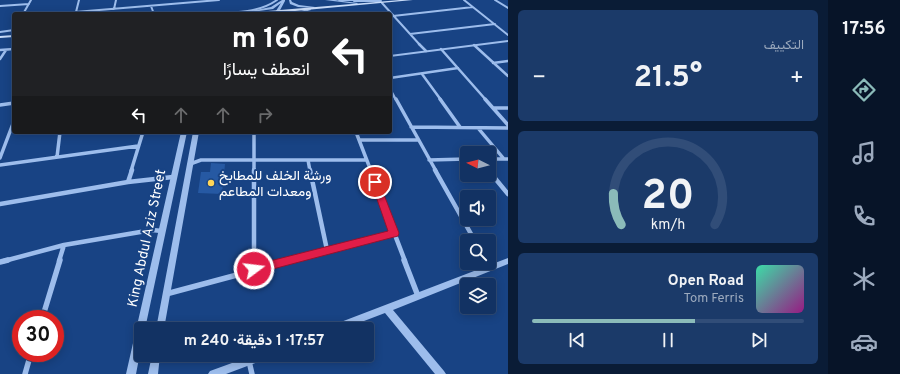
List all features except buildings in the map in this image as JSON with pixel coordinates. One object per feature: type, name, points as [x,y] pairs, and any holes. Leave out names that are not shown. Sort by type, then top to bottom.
[{"type":"main road","points":[[381,2],[388,0]]},
{"type":"main road","points":[[280,12],[357,1],[381,2],[393,0]]},
{"type":"main road","points":[[312,8],[411,0]]},
{"type":"main road","points":[[0,34],[12,32]]},
{"type":"street","points":[[24,12],[31,0]]},
{"type":"street","points":[[79,0],[76,12],[219,0]]},
{"type":"street","points":[[114,9],[116,0]]},
{"type":"street","points":[[219,12],[256,9],[269,6],[277,0]]},
{"type":"street","points":[[280,12],[284,0]]},
{"type":"street","points":[[247,12],[272,8],[284,0]]},
{"type":"street","points":[[280,12],[290,0],[292,4],[312,8]]},
{"type":"street","points":[[326,0],[357,1]]},
{"type":"street","points":[[339,0],[357,1]]},
{"type":"street","points":[[464,0],[508,35]]},
{"type":"street","points":[[495,0],[508,8]]},
{"type":"street","points":[[381,2],[390,12]]},
{"type":"street","points":[[0,6],[28,4]]},
{"type":"street","points":[[152,6],[154,12]]},
{"type":"street","points":[[393,16],[473,7]]},
{"type":"street","points":[[300,12],[312,8]]},
{"type":"street","points":[[393,16],[426,51]]},
{"type":"street","points":[[410,34],[495,24]]},
{"type":"street","points":[[392,56],[508,41]]},
{"type":"street","points":[[474,45],[507,75]]},
{"type":"street","points":[[0,50],[12,49]]},
{"type":"street","points":[[441,49],[508,126]]},
{"type":"street","points":[[0,59],[6,50]]},
{"type":"street","points":[[493,63],[508,61]]},
{"type":"street","points":[[392,78],[458,68]]},
{"type":"street","points":[[422,74],[460,128]]},
{"type":"street","points":[[392,93],[471,234]]},
{"type":"street","points":[[0,105],[12,103]]},
{"type":"street","points":[[493,108],[508,108]]},
{"type":"street","points":[[0,158],[12,126]]},
{"type":"street","points":[[411,127],[478,128],[508,126]]},
{"type":"street","points":[[478,128],[506,159]]},
{"type":"street","points":[[57,157],[60,134]]},
{"type":"street","points":[[128,182],[142,134]]},
{"type":"street","name":"King Abdul Aziz Street","points":[[131,374],[183,134]]},
{"type":"street","name":"King Abdul Aziz Street","points":[[161,322],[188,166],[196,134]]},
{"type":"street","points":[[254,134],[254,269]]},
{"type":"street","points":[[357,134],[418,296]]},
{"type":"street","points":[[359,140],[418,140]]},
{"type":"street","points":[[180,146],[185,144],[188,147],[183,176],[184,189]]},
{"type":"street","points":[[0,165],[138,146]]},
{"type":"street","points":[[308,160],[327,250]]},
{"type":"street","points":[[188,166],[198,161],[366,160]]},
{"type":"street","points":[[429,160],[460,160]]},
{"type":"street","points":[[0,204],[128,182],[173,177]]},
{"type":"street","points":[[496,179],[508,194]]},
{"type":"street","points":[[0,262],[64,245],[152,230],[162,231]]},
{"type":"street","points":[[165,294],[254,269],[394,233]]},
{"type":"street","points":[[45,310],[64,245]]},
{"type":"street","points":[[496,264],[508,261]]},
{"type":"street","points":[[351,322],[418,296],[479,270]]},
{"type":"street","points":[[386,308],[441,374]]},
{"type":"street","points":[[25,374],[28,362]]},
{"type":"street","points":[[152,374],[155,362]]},
{"type":"street","points":[[213,374],[246,362]]},
{"type":"street","points":[[249,362],[252,374]]},
{"type":"place","name":"ورشة الخلف للمطابخ ومعدات المطاعم","points":[[211,183]]},
{"type":"route","points":[[254,269],[394,233],[375,182]]}]
